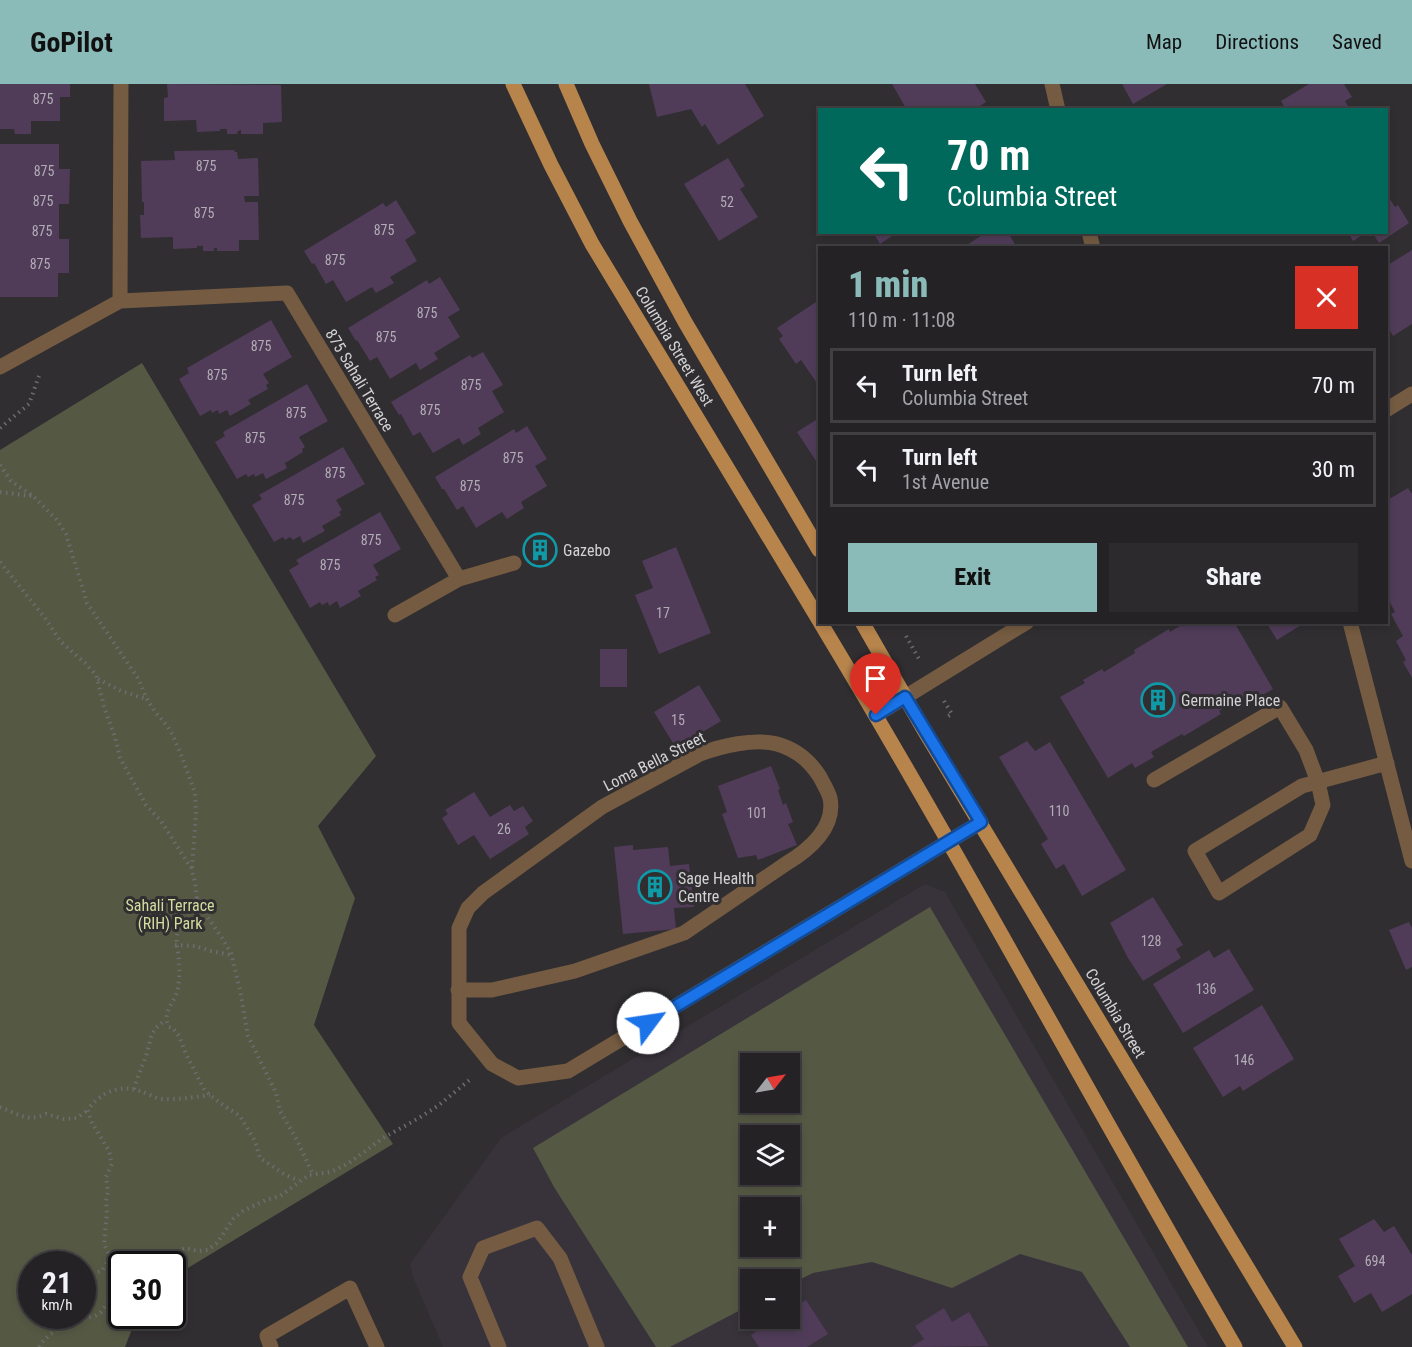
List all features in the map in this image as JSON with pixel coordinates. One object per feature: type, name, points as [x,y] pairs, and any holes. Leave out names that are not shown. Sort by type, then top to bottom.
[{"type":"main road","name":"Columbia Street West","points":[[513,84],[550,165],[592,244],[818,618]]},
{"type":"main road","name":"Columbia Street West","points":[[566,84],[591,144],[630,221],[685,322],[818,548]]},
{"type":"main road","name":"Columbia Street West","points":[[822,624],[876,715]]},
{"type":"main road","points":[[863,624],[905,697]]},
{"type":"main road","name":"Columbia Street","points":[[905,697],[1295,1347]]},
{"type":"main road","points":[[876,715],[1235,1347]]},
{"type":"street","points":[[120,301],[121,84]]},
{"type":"street","points":[[1052,84],[1058,108]]},
{"type":"street","name":"875 Sahali Terrace","points":[[0,367],[120,301],[287,293],[459,579]]},
{"type":"street","points":[[1388,409],[1412,394]]},
{"type":"street","points":[[395,615],[459,579],[514,563]]},
{"type":"street","points":[[876,715],[1024,624]]},
{"type":"street","points":[[1351,624],[1412,861]]},
{"type":"street","points":[[1154,780],[1280,707],[1306,750],[1318,782],[1323,805],[1310,834],[1220,893],[1195,851],[1302,786],[1318,782],[1387,762]]},
{"type":"street","name":"Loma Bella Street","points":[[458,990],[492,990],[574,971],[684,933],[810,847],[826,826],[830,813],[830,798],[810,764],[793,751],[774,743],[751,742],[717,748],[700,754],[602,807],[483,893],[468,908],[459,928],[458,990],[459,1023],[492,1064],[518,1078],[568,1071],[981,822]]},
{"type":"street","points":[[499,1347],[470,1277],[483,1248],[537,1228],[560,1258],[597,1347]]},
{"type":"street","points":[[271,1347],[267,1336],[350,1288],[377,1347]]},
{"type":"path","points":[[0,428],[29,404],[36,389],[49,340]]},
{"type":"path","points":[[0,465],[11,482],[33,496],[57,520],[66,534],[87,603],[139,680],[147,699],[173,736],[195,793],[192,871]]},
{"type":"path","points":[[0,492],[33,496]]},
{"type":"path","points":[[0,562],[45,618],[61,642],[96,675],[120,758],[147,805],[161,821],[192,871],[200,906],[231,955],[248,1036],[276,1093],[280,1111],[297,1140],[313,1175]]},
{"type":"path","points":[[97,679],[121,692],[147,699]]},
{"type":"path","points":[[197,896],[180,926],[175,945],[180,963],[178,987],[166,1020],[169,1027],[180,1036],[186,1054],[206,1090],[240,1116],[255,1141],[260,1158],[299,1181]]},
{"type":"path","points":[[175,945],[195,946],[231,955]]},
{"type":"path","points":[[134,1089],[149,1039],[157,1026],[166,1020]]},
{"type":"path","points":[[178,1251],[185,1248],[198,1251],[208,1250],[217,1243],[233,1219],[243,1211],[280,1196],[309,1175],[331,1172],[349,1163],[383,1138],[439,1105],[492,1064]]},
{"type":"path","points":[[0,1107],[30,1118],[46,1114],[64,1119],[77,1118],[102,1096],[124,1087],[160,1100],[210,1095]]},
{"type":"path","points":[[88,1110],[111,1157],[106,1178],[108,1192],[104,1244],[109,1259],[102,1270],[96,1272]]},
{"type":"path","points":[[96,1315],[102,1312],[108,1299]]},
{"type":"path","points":[[39,1347],[58,1329]]},
{"type":"shaded area","points":[[925,884],[945,892],[1208,1347],[443,1347],[413,1277],[410,1264],[501,1138]]},
{"type":"green space","name":"Sahali Terrace (RIH) Park","points":[[142,363],[376,756],[318,826],[355,898],[314,1025],[393,1144],[186,1269],[186,1251],[108,1251],[108,1329],[132,1329],[125,1347],[0,1347],[0,450]]},
{"type":"green space","points":[[930,907],[1188,1347],[1130,1347],[1082,1272],[1020,1254],[952,1288],[872,1262],[813,1273],[800,1280],[800,1269],[740,1269],[740,1310],[670,1347],[656,1347],[554,1187],[533,1148]]},
{"type":"building","points":[[0,84],[70,84],[70,97],[60,97],[60,121],[31,121],[31,134],[15,134],[14,129],[0,129]]},
{"type":"building","points":[[167,84],[281,85],[282,122],[263,123],[263,134],[241,134],[241,130],[237,134],[227,134],[227,129],[197,132],[196,120],[164,121],[164,98],[168,97]]},
{"type":"building","points":[[649,84],[745,84],[764,116],[718,145],[705,124],[702,127],[691,109],[657,117]]},
{"type":"building","points":[[892,84],[975,84],[986,102],[977,108],[906,108]]},
{"type":"building","points":[[1122,84],[1167,84],[1133,104]]},
{"type":"building","points":[[1309,84],[1344,84],[1352,97],[1345,101],[1349,108],[1285,108],[1281,101]]},
{"type":"building","points":[[0,144],[59,144],[59,169],[70,169],[69,204],[59,204],[59,239],[69,239],[69,273],[58,273],[58,297],[0,297]]},
{"type":"building","points":[[234,150],[237,152],[238,159],[258,158],[259,196],[244,196],[245,202],[258,202],[259,240],[239,240],[239,251],[217,251],[217,248],[214,248],[214,251],[203,251],[203,246],[173,249],[173,237],[141,238],[140,215],[144,215],[144,202],[142,202],[141,161],[175,160],[174,151]]},
{"type":"building","points":[[728,158],[745,186],[740,189],[758,217],[719,241],[684,184]]},
{"type":"building","points":[[1388,196],[1395,207],[1398,205],[1409,223],[1379,243],[1373,234],[1388,234]]},
{"type":"building","points":[[396,200],[416,233],[405,240],[417,261],[390,277],[394,283],[376,293],[372,287],[346,302],[333,280],[326,284],[304,251],[383,203],[386,207]]},
{"type":"building","points":[[874,234],[895,234],[880,244]]},
{"type":"building","points":[[984,234],[1009,234],[1016,246],[965,246]]},
{"type":"building","points":[[1349,234],[1364,234],[1353,241]]},
{"type":"building","points":[[1412,250],[1412,324],[1393,336],[1388,327],[1388,265]]},
{"type":"building","points":[[440,277],[460,310],[448,317],[460,337],[434,353],[438,359],[420,370],[416,363],[390,379],[377,357],[370,361],[348,328],[427,280],[429,284]]},
{"type":"building","points":[[818,301],[818,385],[801,360],[796,364],[779,339],[783,336],[777,328]]},
{"type":"building","points":[[271,320],[292,357],[263,374],[269,383],[266,385],[268,389],[248,400],[251,404],[230,416],[227,410],[219,414],[218,410],[212,413],[211,410],[200,416],[179,379],[189,373],[187,368]]},
{"type":"building","points":[[483,352],[503,385],[492,391],[504,412],[478,428],[481,434],[463,445],[459,438],[433,453],[420,432],[413,436],[401,414],[399,415],[391,402],[470,355],[472,358]]},
{"type":"building","points":[[307,384],[328,421],[299,437],[305,447],[302,449],[303,452],[285,463],[287,468],[266,479],[263,473],[255,477],[254,474],[248,477],[246,474],[237,479],[215,442],[225,436],[223,432]]},
{"type":"building","points":[[818,419],[818,460],[816,461],[797,432]]},
{"type":"building","points":[[527,426],[547,459],[535,466],[547,486],[521,502],[524,508],[507,519],[502,512],[476,528],[463,506],[457,510],[435,477],[514,429],[516,433]]},
{"type":"building","points":[[343,447],[365,484],[336,500],[342,510],[339,512],[341,515],[322,526],[325,531],[303,543],[300,536],[293,540],[290,537],[285,540],[283,537],[274,542],[252,505],[262,499],[259,495]]},
{"type":"building","points":[[1408,488],[1412,494],[1412,678],[1403,662],[1406,660],[1396,641],[1403,636],[1391,614],[1395,612],[1388,599],[1388,500]]},
{"type":"building","points":[[380,512],[401,549],[373,565],[379,575],[375,577],[377,580],[358,591],[361,596],[340,608],[337,601],[329,606],[328,602],[322,605],[320,602],[310,608],[289,570],[299,564],[296,560]]},
{"type":"building","name":"Gazebo","points":[[540,539],[548,542],[551,550],[548,558],[540,561],[532,558],[529,550],[532,542]]},
{"type":"building","points":[[676,547],[711,633],[659,654],[635,595],[653,588],[642,561]]},
{"type":"building","name":"Germaine Place","points":[[1183,624],[1235,624],[1273,689],[1238,710],[1234,702],[1219,711],[1221,714],[1151,752],[1154,757],[1135,768],[1132,763],[1108,778],[1060,697],[1085,683],[1083,680],[1102,669],[1104,672],[1135,653],[1134,650],[1169,629],[1170,632]]},
{"type":"building","points":[[1267,624],[1303,624],[1277,640]]},
{"type":"building","points":[[600,649],[627,649],[627,687],[600,687]]},
{"type":"building","points":[[699,685],[721,721],[676,748],[654,712]]},
{"type":"building","points":[[1027,741],[1035,751],[1050,742],[1126,870],[1082,896],[1064,864],[1056,869],[1041,844],[1048,839],[999,757]]},
{"type":"building","name":"Sage Health Centre","points":[[771,766],[780,789],[778,790],[783,805],[786,803],[793,822],[788,824],[797,845],[758,860],[756,855],[738,858],[722,814],[727,812],[718,786]]},
{"type":"building","points":[[474,792],[490,817],[510,805],[514,811],[523,806],[533,821],[525,827],[529,834],[490,859],[474,835],[458,845],[442,818],[448,814],[445,810]]},
{"type":"building","name":"Sage Health Centre","points":[[633,845],[633,850],[668,847],[670,866],[689,864],[694,907],[674,908],[676,929],[623,934],[614,847]]},
{"type":"building","points":[[1153,897],[1183,945],[1176,949],[1181,958],[1143,981],[1110,923]]},
{"type":"building","points":[[1409,922],[1412,928],[1412,967],[1406,970],[1389,930]]},
{"type":"building","points":[[1229,949],[1254,990],[1183,1033],[1153,984],[1209,950],[1214,958]]},
{"type":"building","points":[[1262,1005],[1294,1059],[1243,1091],[1240,1086],[1223,1097],[1193,1048]]},
{"type":"building","points":[[1374,1219],[1384,1232],[1394,1226],[1412,1255],[1412,1294],[1382,1312],[1371,1293],[1354,1303],[1338,1276],[1355,1266],[1339,1239]]},
{"type":"building","points":[[806,1300],[828,1334],[807,1347],[759,1347],[751,1335],[760,1329],[800,1329],[800,1304]]},
{"type":"building","points":[[944,1308],[952,1322],[969,1312],[989,1346],[911,1347],[924,1339],[915,1326]]},
{"type":"place","name":"Gazebo","points":[[540,550]]},
{"type":"place","name":"Germaine Place","points":[[1158,700]]},
{"type":"place","name":"Sage Health Centre","points":[[655,887]]},
{"type":"route","points":[[648,1023],[981,822],[905,697],[876,715]]}]
